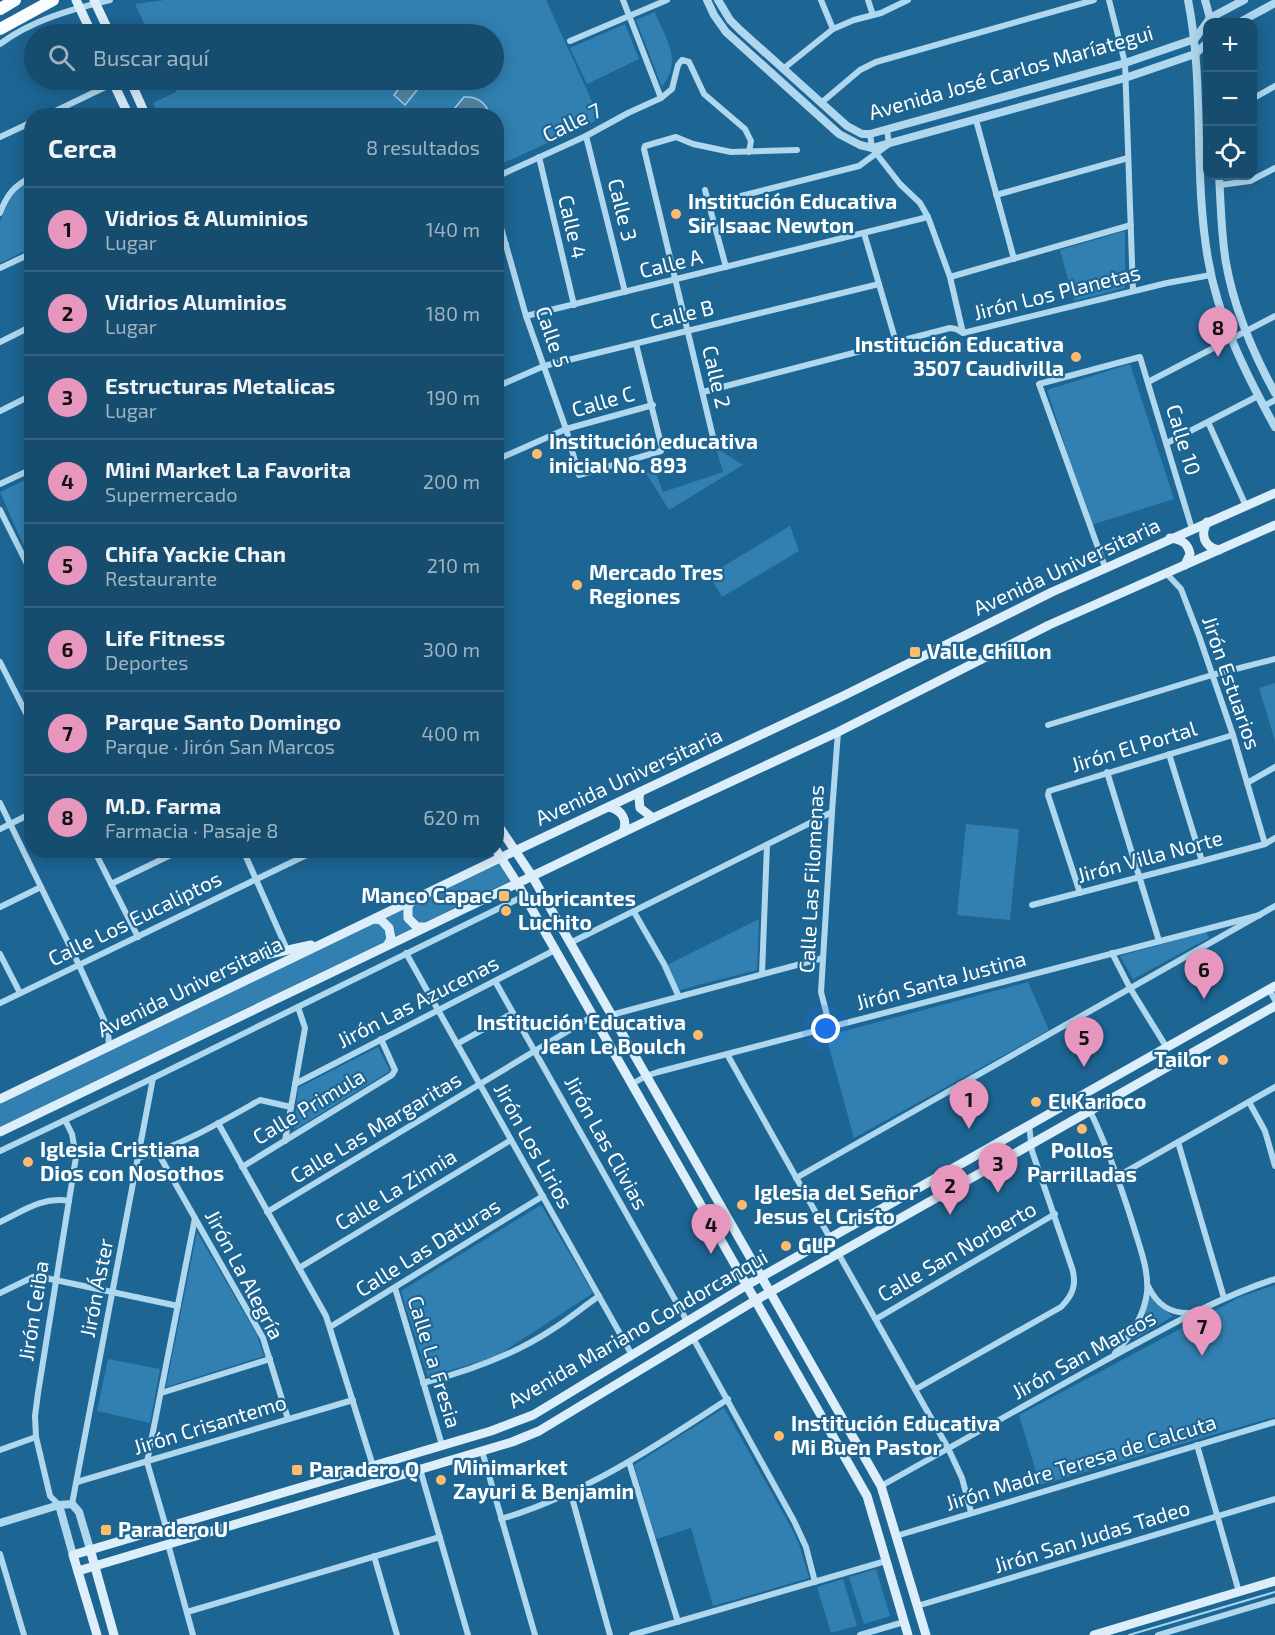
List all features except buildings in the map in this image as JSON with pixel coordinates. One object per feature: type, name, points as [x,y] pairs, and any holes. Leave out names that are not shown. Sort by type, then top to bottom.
[{"type":"highway","points":[[0,9],[15,0]]},
{"type":"highway","points":[[0,29],[52,0]]},
{"type":"main road","points":[[95,2],[105,24]]},
{"type":"main road","points":[[78,4],[87,24]]},
{"type":"main road","points":[[119,90],[126,108]]},
{"type":"main road","points":[[134,90],[142,108]]},
{"type":"main road","name":"Avenida Universitaria","points":[[504,853],[516,851],[851,692],[1105,567],[1275,493]]},
{"type":"main road","points":[[1207,522],[1203,534],[1204,539],[1209,547],[1219,550]]},
{"type":"main road","points":[[0,1132],[388,944],[838,732],[1059,621],[1275,525]]},
{"type":"main road","points":[[1170,538],[1179,540],[1187,546],[1190,554],[1185,565]]},
{"type":"main road","points":[[640,792],[640,808],[652,818]]},
{"type":"main road","points":[[609,807],[620,811],[623,816],[625,827],[623,832]]},
{"type":"main road","points":[[504,834],[532,876],[881,1486],[927,1635]]},
{"type":"main road","name":"Avenida Universitaria","points":[[0,1099],[412,901],[491,858]]},
{"type":"main road","points":[[501,858],[867,1496],[908,1635]]},
{"type":"main road","points":[[412,901],[408,906],[408,918],[412,923],[424,927]]},
{"type":"main road","points":[[375,919],[386,923],[389,928],[391,933],[388,944]]},
{"type":"main road","points":[[265,955],[328,941]]},
{"type":"main road","name":"Avenida Mariano Condorcanqui","points":[[73,1555],[517,1421],[548,1406],[747,1285],[1272,988]]},
{"type":"main road","name":"Avenida Mariano Condorcanqui","points":[[78,1571],[524,1437],[553,1423],[825,1260],[1275,1006]]},
{"type":"main road","points":[[817,1245],[825,1260]]},
{"type":"main road","points":[[767,1319],[781,1311]]},
{"type":"main road","points":[[517,1421],[524,1437]]},
{"type":"main road","points":[[334,1477],[339,1493]]},
{"type":"main road","points":[[90,1549],[114,1635]]},
{"type":"main road","points":[[73,1555],[97,1635]]},
{"type":"main road","points":[[1094,1635],[1275,1581]]},
{"type":"street","points":[[35,24],[78,4],[110,0]]},
{"type":"street","points":[[622,0],[661,98],[672,88],[678,65],[682,60],[686,60],[704,94],[745,129],[751,141],[749,152],[797,150]]},
{"type":"street","points":[[570,41],[667,0]]},
{"type":"street","name":"Avenida José Carlos Maríategui","points":[[707,0],[726,32],[839,134],[875,151],[889,144],[1125,78],[1195,54],[1203,47]]},
{"type":"street","name":"Avenida José Carlos Maríategui","points":[[718,0],[730,20],[847,126],[862,134],[870,134],[1125,63],[1195,39]]},
{"type":"street","points":[[821,0],[832,29]]},
{"type":"street","points":[[868,0],[873,15]]},
{"type":"street","points":[[783,69],[832,29],[908,0]]},
{"type":"street","points":[[821,103],[860,70],[876,62],[1094,0]]},
{"type":"street","points":[[1109,0],[1125,63],[1133,291]]},
{"type":"street","points":[[1188,0],[1195,39],[1203,212],[1211,275],[1232,339],[1275,427]]},
{"type":"street","points":[[1205,0],[1210,18]]},
{"type":"street","points":[[1213,18],[1244,0]]},
{"type":"street","points":[[1247,18],[1275,3]]},
{"type":"street","points":[[0,44],[24,29]]},
{"type":"street","points":[[1195,39],[1203,29]]},
{"type":"street","points":[[1257,96],[1275,86]]},
{"type":"street","points":[[61,108],[96,90]]},
{"type":"street","name":"Calle 7","points":[[504,173],[661,98]]},
{"type":"street","points":[[976,120],[1014,259]]},
{"type":"street","points":[[0,137],[24,126]]},
{"type":"street","points":[[886,129],[889,144]]},
{"type":"street","points":[[870,134],[875,151],[900,184],[920,203],[928,217],[950,277],[963,333]]},
{"type":"street","name":"Calle 3","points":[[586,136],[625,292]]},
{"type":"street","name":"Calle 2","points":[[713,437],[644,149],[648,144],[676,137],[693,144],[731,152],[749,152]]},
{"type":"street","points":[[709,204],[859,166],[875,151]]},
{"type":"street","name":"Calle 4","points":[[539,158],[574,305]]},
{"type":"street","points":[[996,195],[1128,158]]},
{"type":"street","points":[[1257,177],[1275,168]]},
{"type":"street","points":[[1252,180],[1219,180],[1226,264],[1246,332],[1275,393]]},
{"type":"street","points":[[0,213],[7,195],[24,182]]},
{"type":"street","points":[[705,190],[726,267]]},
{"type":"street","name":"Calle A","points":[[526,316],[928,217]]},
{"type":"street","points":[[950,277],[1131,225]]},
{"type":"street","points":[[864,233],[896,342]]},
{"type":"street","name":"Calle 5","points":[[504,236],[526,316],[566,429],[579,475],[658,453],[662,447],[653,405]]},
{"type":"street","points":[[0,268],[24,257]]},
{"type":"street","name":"Jirón Los Planetas","points":[[703,392],[950,328],[963,333],[1133,291],[1211,275]]},
{"type":"street","name":"Calle B","points":[[504,384],[544,366],[879,284]]},
{"type":"street","points":[[1148,382],[1275,316]]},
{"type":"street","points":[[0,342],[24,330]]},
{"type":"street","points":[[636,344],[653,405]]},
{"type":"street","name":"Calle 10","points":[[1105,567],[1039,384],[1140,357],[1192,529]]},
{"type":"street","points":[[1253,386],[1267,379]]},
{"type":"street","points":[[1167,443],[1258,396]]},
{"type":"street","points":[[0,411],[24,399]]},
{"type":"street","points":[[1264,406],[1275,400]]},
{"type":"street","name":"Calle C","points":[[504,456],[566,429],[653,405]]},
{"type":"street","points":[[1208,422],[1246,506]]},
{"type":"street","points":[[0,484],[24,473]]},
{"type":"street","points":[[0,510],[23,556]]},
{"type":"street","name":"Jirón Estuarios","points":[[1166,573],[1181,589],[1233,735],[1265,844]]},
{"type":"street","points":[[1048,725],[1212,675],[1275,659]]},
{"type":"street","points":[[0,662],[24,709]]},
{"type":"street","name":"Calle Las Filomenas","points":[[830,1027],[822,992],[831,812],[838,732]]},
{"type":"street","name":"Jirón El Portal","points":[[1080,893],[1048,795],[1049,791],[1233,735]]},
{"type":"street","points":[[1169,754],[1202,861]]},
{"type":"street","points":[[1247,783],[1275,767]]},
{"type":"street","points":[[1107,772],[1159,941]]},
{"type":"street","points":[[0,803],[24,852]]},
{"type":"street","points":[[570,943],[831,812]]},
{"type":"street","points":[[0,829],[24,817]]},
{"type":"street","name":"Jirón Villa Norte","points":[[1032,905],[1265,844],[1275,837]]},
{"type":"street","points":[[762,974],[767,845]]},
{"type":"street","points":[[27,858],[108,1029],[109,1047]]},
{"type":"street","points":[[98,858],[138,937]]},
{"type":"street","points":[[111,884],[165,858]]},
{"type":"street","points":[[246,858],[285,945]]},
{"type":"street","name":"Calle Los Eucaliptos","points":[[0,1003],[301,858]]},
{"type":"street","points":[[0,907],[41,887]]},
{"type":"street","points":[[0,1151],[524,896]]},
{"type":"street","points":[[796,1178],[1275,906]]},
{"type":"street","points":[[634,912],[664,964],[679,996]]},
{"type":"street","name":"Jirón Santa Justina","points":[[632,1084],[646,1076],[727,1054],[1260,915]]},
{"type":"street","name":"Jirón Las Azucenas","points":[[295,1084],[555,950]]},
{"type":"street","name":"Jirón Los Lirios","points":[[406,953],[632,1355]]},
{"type":"street","points":[[1112,953],[1130,988],[1167,1048]]},
{"type":"street","points":[[0,954],[20,993]]},
{"type":"street","points":[[611,1015],[823,958]]},
{"type":"street","name":"Jirón Las Clivias","points":[[495,981],[687,1321]]},
{"type":"street","points":[[1272,988],[1275,1000]]},
{"type":"street","points":[[285,1141],[305,1028],[298,1007]]},
{"type":"street","points":[[457,1044],[513,1013]]},
{"type":"street","name":"Calle Las Margaritas","points":[[267,1212],[593,1016]]},
{"type":"street","name":"Calle Primula","points":[[242,1167],[392,1075],[395,1070],[381,1039]]},
{"type":"street","points":[[727,1054],[830,1238]]},
{"type":"street","name":"Jirón Áster","points":[[72,1504],[153,1078]]},
{"type":"street","points":[[1118,1176],[1275,1087]]},
{"type":"street","points":[[139,1158],[158,1153],[218,1124],[260,1100],[291,1107]]},
{"type":"street","points":[[1249,1102],[1265,1131],[1275,1166]]},
{"type":"street","points":[[1090,1111],[1108,1148],[1118,1176],[1144,1262],[1147,1284],[1144,1305],[1137,1322],[1127,1339],[1111,1358]]},
{"type":"street","name":"Jirón Ceiba","points":[[59,1505],[50,1496],[36,1437],[36,1406],[76,1157],[72,1134],[65,1120]]},
{"type":"street","points":[[218,1124],[330,1327],[373,1466]]},
{"type":"street","points":[[916,1389],[1061,1307],[1069,1299],[1075,1279],[1032,1151],[1029,1125]]},
{"type":"street","name":"Calle La Zinnia","points":[[299,1268],[511,1140]]},
{"type":"street","points":[[1178,1142],[1224,1298]]},
{"type":"street","name":"Jirón La Alegría","points":[[158,1153],[263,1338],[288,1419]]},
{"type":"street","name":"Calle Las Daturas","points":[[330,1327],[543,1196]]},
{"type":"street","points":[[0,1222],[41,1202],[52,1199],[69,1201]]},
{"type":"street","name":"Calle San Norberto","points":[[876,1319],[1055,1214]]},
{"type":"street","points":[[166,1527],[147,1462],[195,1218]]},
{"type":"street","points":[[838,1253],[948,1448],[962,1478],[971,1512]]},
{"type":"street","points":[[0,1293],[33,1277],[113,1291],[178,1306]]},
{"type":"street","name":"Jirón San Marcos","points":[[881,1486],[1195,1313],[1242,1289],[1275,1279]]},
{"type":"street","points":[[1147,1284],[1159,1302],[1169,1310],[1178,1314],[1195,1313]]},
{"type":"street","name":"Calle La Fresia","points":[[395,1287],[442,1445]]},
{"type":"street","points":[[423,1383],[466,1371],[507,1354],[553,1329],[599,1296]]},
{"type":"street","points":[[693,1338],[801,1536],[815,1582]]},
{"type":"street","points":[[160,1393],[270,1359]]},
{"type":"street","points":[[501,1519],[571,1494],[629,1462],[728,1399]]},
{"type":"street","name":"Jirón Crisantemo","points":[[77,1482],[353,1401]]},
{"type":"street","name":"Jirón Madre Teresa de Calcuta","points":[[896,1536],[1275,1422]]},
{"type":"street","points":[[0,1450],[36,1437]]},
{"type":"street","points":[[1197,1445],[1239,1592]]},
{"type":"street","points":[[482,1451],[534,1635]]},
{"type":"street","points":[[629,1462],[678,1622]]},
{"type":"street","points":[[420,1469],[468,1635]]},
{"type":"street","points":[[571,1494],[610,1635]]},
{"type":"street","name":"Jirón San Judas Tadeo","points":[[918,1606],[1275,1499]]},
{"type":"street","points":[[0,1523],[59,1505],[72,1504],[79,1512],[90,1549]]},
{"type":"street","points":[[59,1505],[73,1555]]},
{"type":"street","points":[[187,1612],[440,1537]]},
{"type":"street","points":[[168,1544],[193,1635]]},
{"type":"street","points":[[0,1554],[24,1635]]},
{"type":"street","points":[[374,1556],[397,1635]]},
{"type":"street","points":[[632,1635],[886,1561]]},
{"type":"street","points":[[1158,1635],[1275,1600]]},
{"type":"street","points":[[860,1635],[904,1622]]},
{"type":"shaded area","points":[[165,0],[546,0],[600,119],[504,163],[504,108],[156,108],[153,103],[176,92],[175,90],[504,90],[504,24],[144,24],[135,4]]},
{"type":"shaded area","points":[[655,12],[668,41],[672,59],[668,77],[662,87],[636,20]]},
{"type":"shaded area","points":[[625,24],[639,59],[587,84],[570,48]]},
{"type":"shaded area","points":[[398,90],[417,90],[405,105],[394,95]]},
{"type":"shaded area","points":[[464,97],[481,101],[486,108],[455,108]]},
{"type":"shaded area","points":[[24,184],[24,251],[0,263],[0,221],[14,190]]},
{"type":"shaded area","points":[[1125,231],[1125,288],[1074,301],[1060,250]]},
{"type":"shaded area","points":[[1130,364],[1174,499],[1091,525],[1047,390]]},
{"type":"shaded area","points":[[716,448],[743,465],[669,510],[646,473],[655,471],[663,492],[723,472]]},
{"type":"shaded area","points":[[24,480],[24,547],[0,492]]},
{"type":"shaded area","points":[[790,526],[799,551],[722,597],[709,575]]},
{"type":"shaded area","points":[[1275,683],[1275,741],[1259,688]]},
{"type":"shaded area","points":[[966,824],[1019,829],[1010,920],[957,915]]},
{"type":"shaded area","points":[[499,863],[510,881],[0,1127],[0,1103]]},
{"type":"shaded area","points":[[759,919],[757,970],[679,990],[667,965]]},
{"type":"shaded area","points":[[1206,932],[1209,938],[1133,979],[1120,956]]},
{"type":"shaded area","points":[[1028,982],[1049,1030],[854,1138],[826,1036]]},
{"type":"shaded area","points":[[378,1047],[390,1071],[294,1130],[298,1088]]},
{"type":"shaded area","points":[[541,1205],[593,1293],[495,1357],[428,1377],[401,1291]]},
{"type":"shaded area","points":[[197,1232],[257,1335],[264,1356],[166,1387]]},
{"type":"shaded area","points":[[1275,1285],[1275,1417],[1040,1485],[1019,1415],[1240,1297]]},
{"type":"shaded area","points":[[1150,1294],[1156,1304],[1173,1316],[1135,1339],[1145,1314]]},
{"type":"shaded area","points":[[108,1359],[160,1369],[150,1423],[97,1411]]},
{"type":"shaded area","points":[[724,1408],[791,1527],[799,1544],[809,1578],[713,1606],[691,1528],[656,1539],[634,1465]]},
{"type":"shaded area","points":[[876,1569],[890,1616],[864,1624],[849,1577]]},
{"type":"shaded area","points":[[843,1579],[857,1626],[831,1633],[817,1587]]},
{"type":"waterway","points":[[1129,1635],[1275,1592]]},
{"type":"place","name":"Institución Educativa Sir Isaac Newton","points":[[676,214]]},
{"type":"place","name":"Institución Educativa 3507 Caudivilla","points":[[1076,357]]},
{"type":"place","name":"M.D. Farma","points":[[1218,357]]},
{"type":"place","name":"Institución educativa inicial No. 893","points":[[537,454]]},
{"type":"place","name":"Mercado Tres Regiones","points":[[577,585]]},
{"type":"place","name":"Valle Chillon","points":[[915,652]]},
{"type":"place","name":"Manco Capac","points":[[504,896]]},
{"type":"place","name":"Lubricantes Luchito","points":[[506,911]]},
{"type":"place","name":"Life Fitness","points":[[1204,999]]},
{"type":"place","name":"Institución Educativa Jean Le Boulch","points":[[698,1035]]},
{"type":"place","name":"Tailor","points":[[1223,1060]]},
{"type":"place","name":"Chifa Yackie Chan","points":[[1084,1067]]},
{"type":"place","name":"El Karioco","points":[[1036,1102]]},
{"type":"place","name":"Vidrios & Aluminios","points":[[969,1129]]},
{"type":"place","name":"Pollos Parrilladas","points":[[1082,1129]]},
{"type":"place","name":"Iglesia Cristiana Dios con Nosothos","points":[[28,1162]]},
{"type":"place","name":"Estructuras Metalicas","points":[[998,1193]]},
{"type":"place","name":"Iglesia del Señor Jesus el Cristo","points":[[742,1205]]},
{"type":"place","name":"Vidrios Aluminios","points":[[950,1215]]},
{"type":"place","name":"GLP","points":[[786,1246]]},
{"type":"place","name":"Mini Market La Favorita","points":[[711,1254]]},
{"type":"place","name":"Parque Santo Domingo","points":[[1202,1356]]},
{"type":"place","name":"Institución Educativa Mi Buen Pastor","points":[[779,1436]]},
{"type":"place","name":"Paradero Q","points":[[297,1470]]},
{"type":"place","name":"Minimarket Zayuri & Benjamin","points":[[441,1480]]},
{"type":"place","name":"Paradero U","points":[[106,1530]]}]
